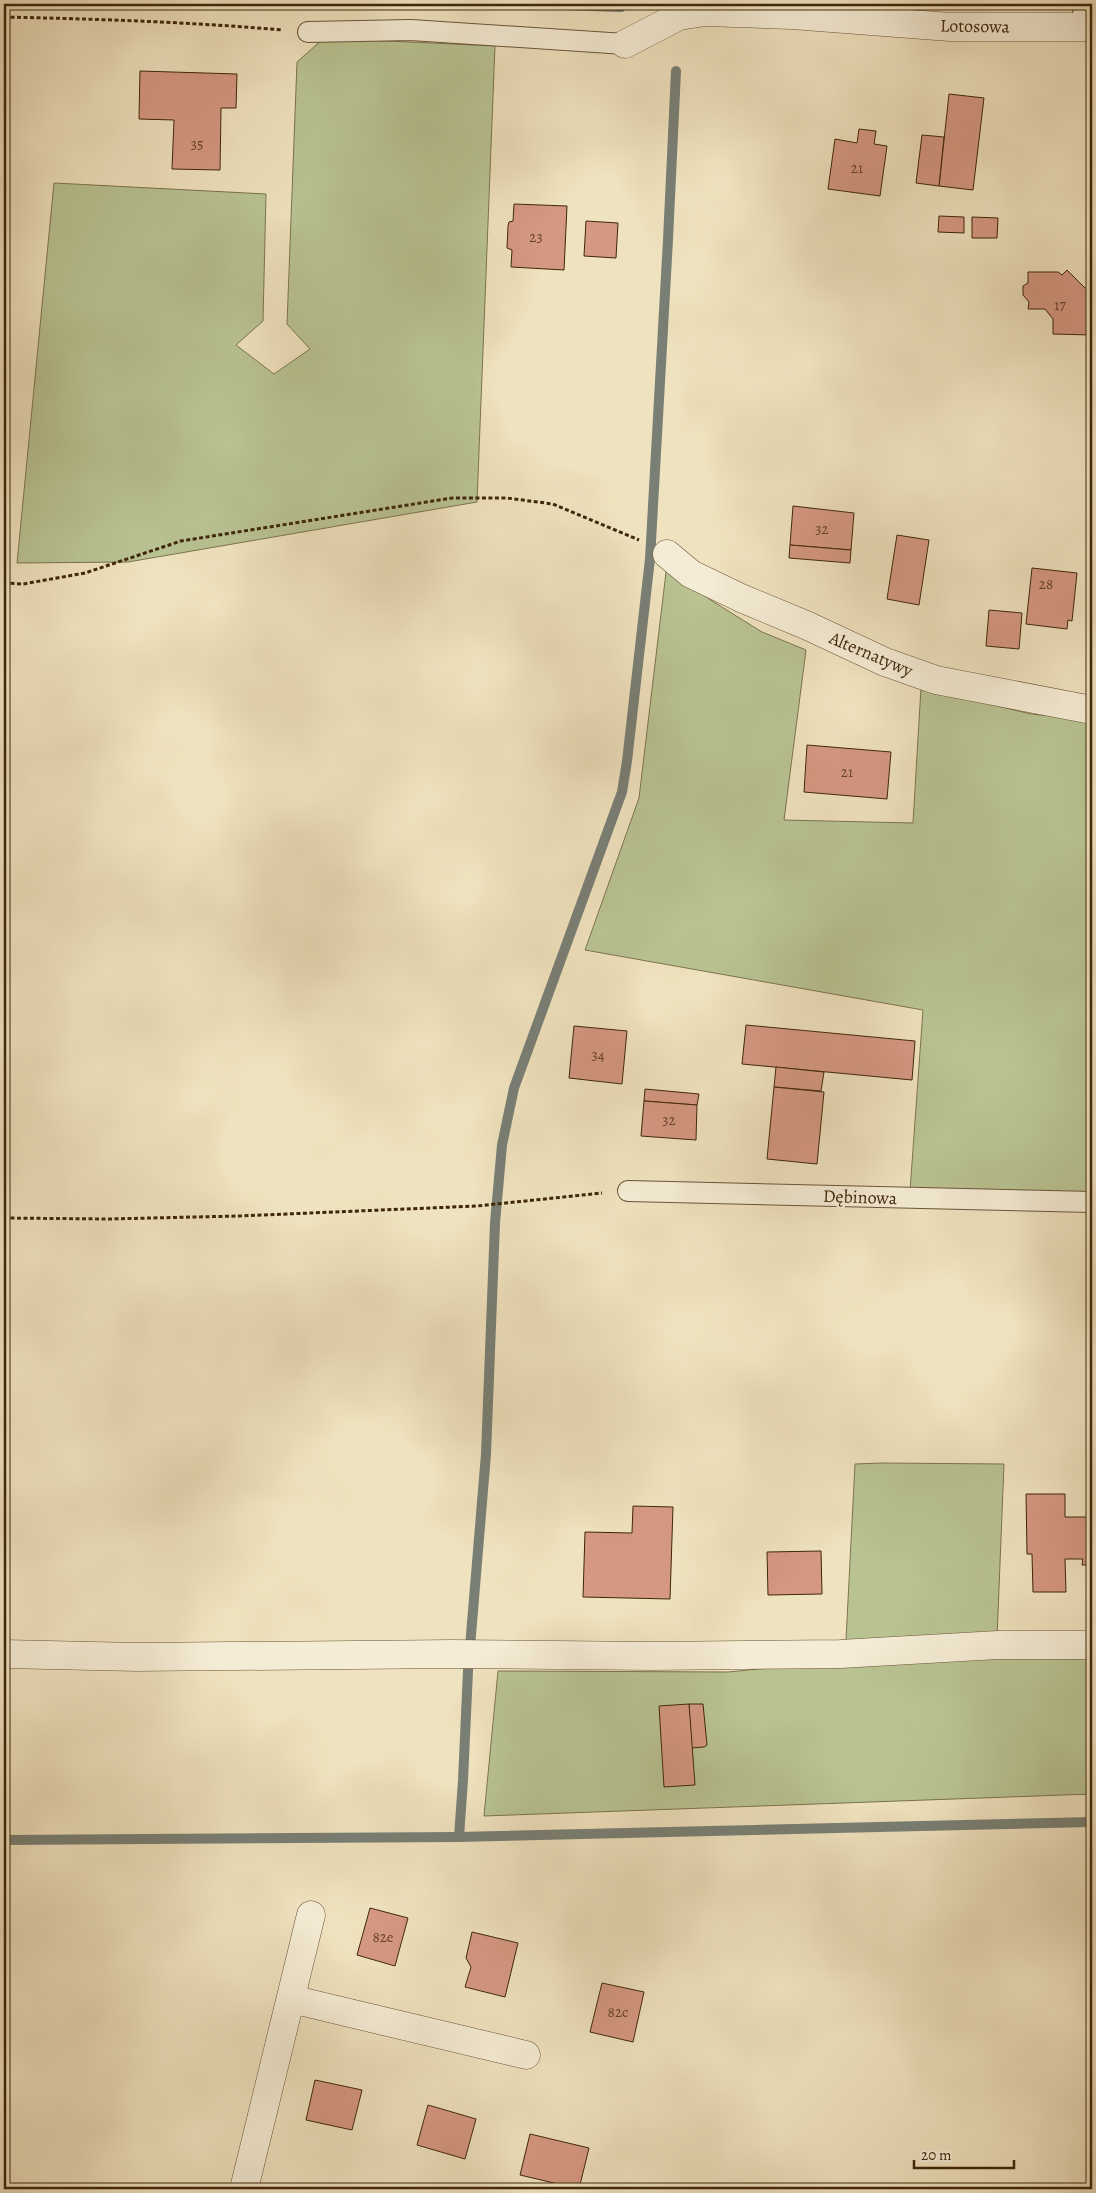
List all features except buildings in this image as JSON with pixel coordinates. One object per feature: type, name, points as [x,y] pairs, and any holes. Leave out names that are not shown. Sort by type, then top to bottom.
[{"type":"street","name":"Lotosowa","points":[[625,44],[679,16],[705,12],[792,15],[950,27],[1086,19]]},
{"type":"street","name":"Alternatywy","points":[[667,554],[691,574],[886,662],[928,677],[998,694],[1092,710]]},
{"type":"street","points":[[4,1654],[137,1657],[452,1654],[840,1654],[998,1645],[1092,1645]]},
{"type":"street","points":[[244,2189],[310,1915]]},
{"type":"street","points":[[291,1999],[526,2055]]},
{"type":"lane","points":[[308,32],[411,30],[625,44]]},
{"type":"lane","name":"Dębinowa","points":[[628,1191],[1092,1202]]},
{"type":"path","points":[[4,17],[193,23],[308,32]]},
{"type":"path","points":[[4,583],[23,584],[85,573],[182,541],[452,498],[507,498],[553,504],[625,532]]},
{"type":"path","points":[[4,1218],[108,1219],[239,1216],[478,1206],[628,1191]]},
{"type":"green space","points":[[324,38],[495,46],[477,502],[128,562],[17,563],[54,183],[266,194],[263,321],[236,345],[274,374],[310,349],[287,324],[297,62]]},
{"type":"green space","points":[[667,564],[709,599],[762,632],[806,650],[784,820],[913,823],[921,688],[1031,714],[1092,720],[1092,1193],[910,1191],[923,1010],[585,950],[639,798]]},
{"type":"green space","points":[[855,1464],[1004,1464],[997,1638],[846,1640]]},
{"type":"green space","points":[[1092,1653],[1092,1794],[484,1816],[498,1671],[728,1672],[852,1660]]},
{"type":"waterway","points":[[532,4],[621,7]]},
{"type":"waterway","points":[[459,1837],[468,1671],[486,1454],[495,1223],[502,1145],[514,1088],[622,792],[650,559],[676,71]]},
{"type":"waterway","points":[[4,1840],[459,1837],[1092,1822]]}]
